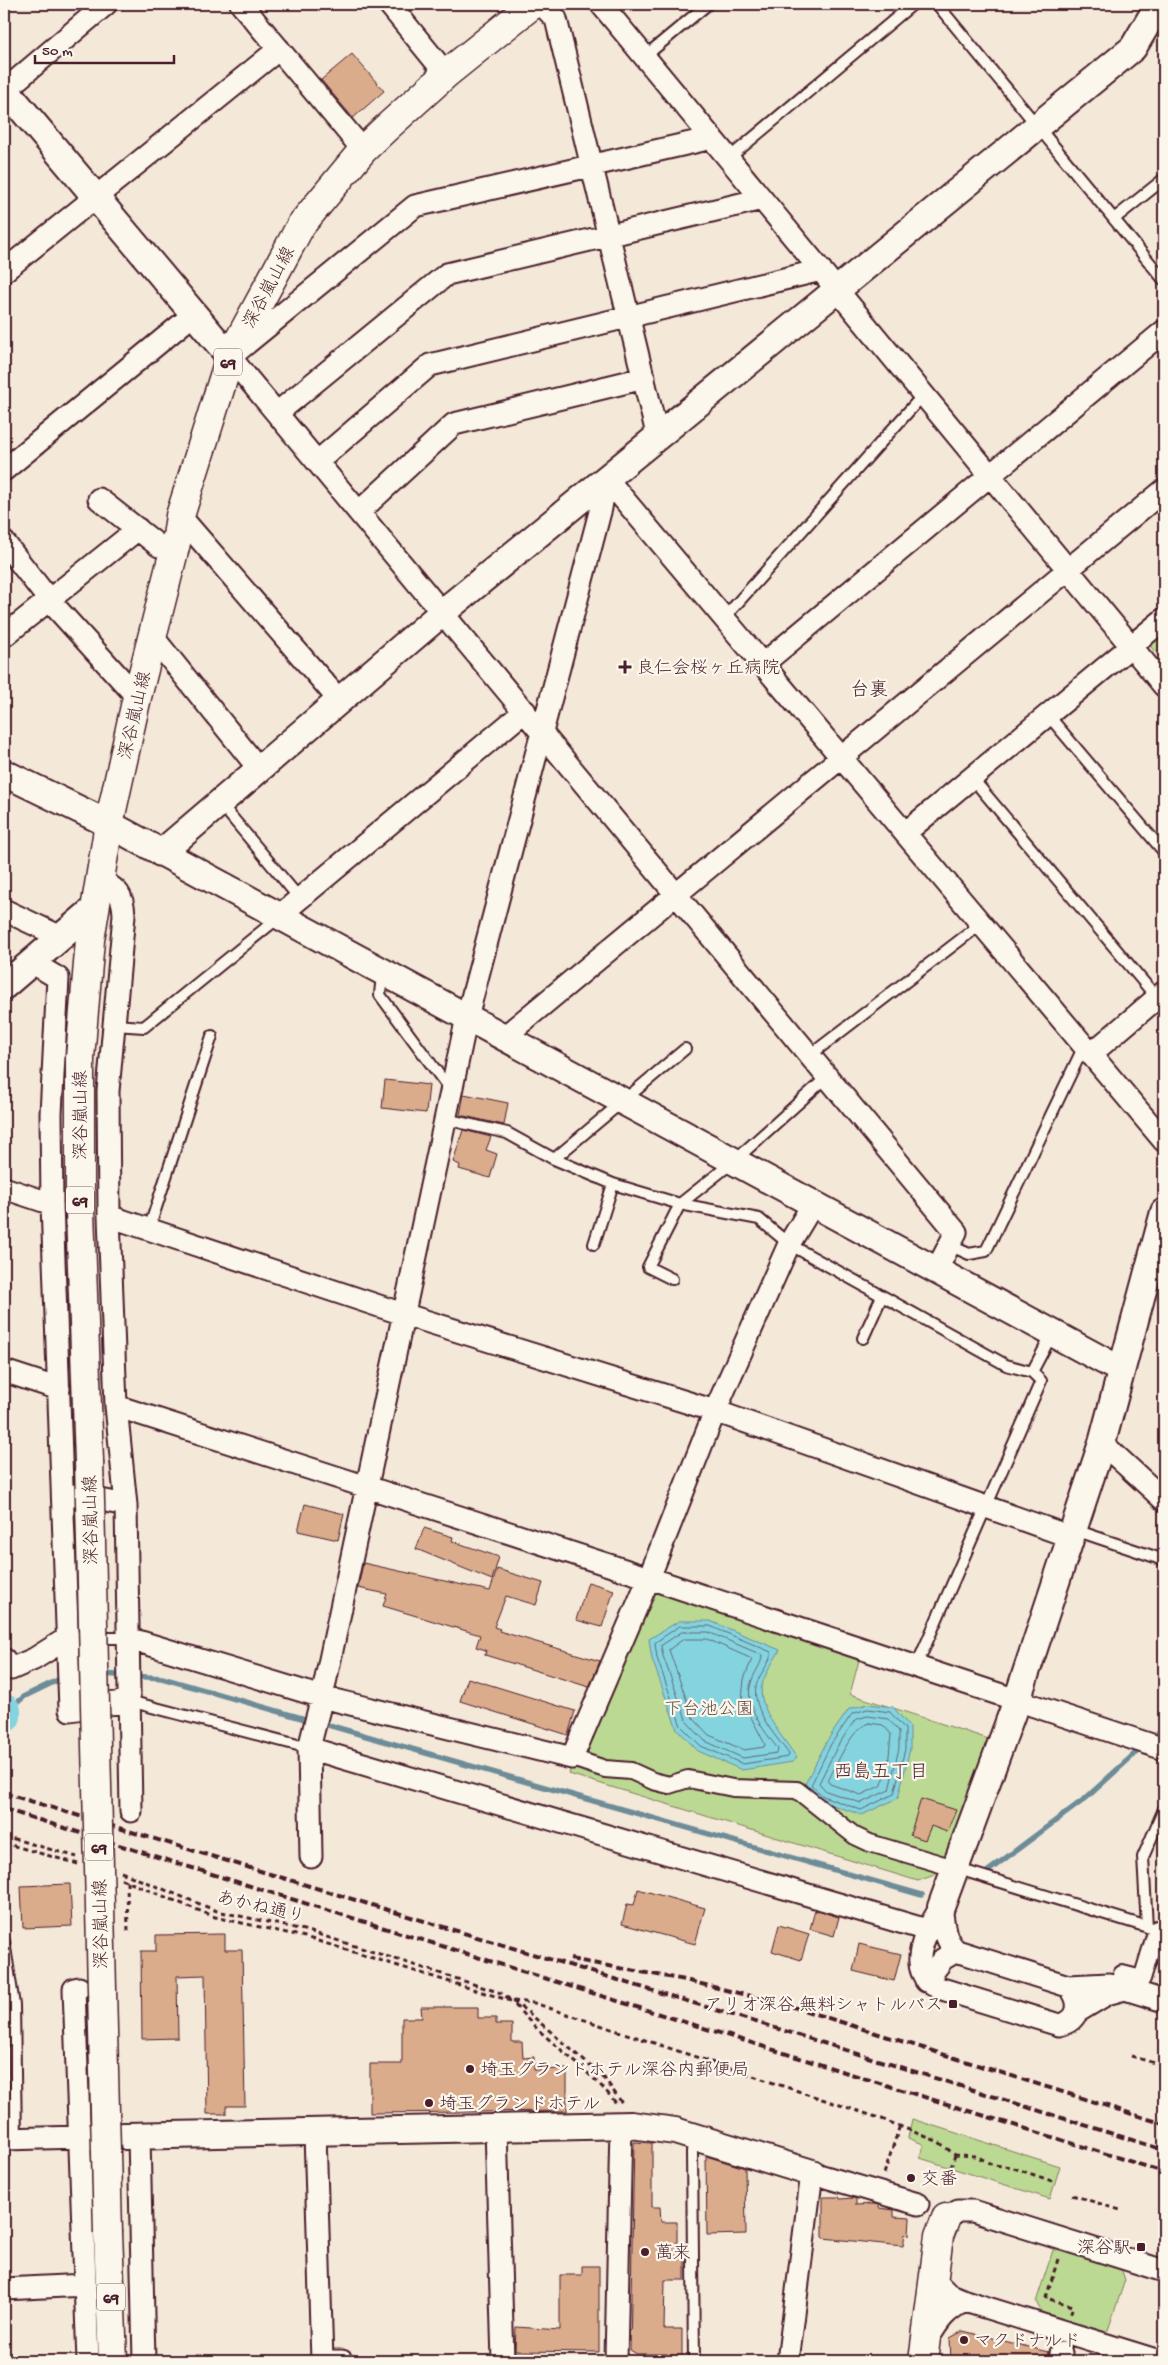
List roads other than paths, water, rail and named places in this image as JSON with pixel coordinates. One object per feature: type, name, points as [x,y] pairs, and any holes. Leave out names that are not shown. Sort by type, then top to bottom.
[{"type":"main road","name":"深谷嵐山線","points":[[113,2361],[108,2233],[89,1461],[80,1211],[80,1058],[90,940],[109,824],[137,697],[176,543],[180,516],[230,357],[301,225],[363,150],[446,74],[533,4]]},
{"type":"main road","points":[[924,2353],[932,2278],[939,2236],[946,2218]]},
{"type":"street","points":[[241,4],[363,150]]},
{"type":"street","points":[[389,4],[446,74]]},
{"type":"street","points":[[541,4],[556,18],[627,317],[658,438]]},
{"type":"street","points":[[601,4],[1164,686]]},
{"type":"street","points":[[161,853],[443,612],[606,478],[658,438],[829,280],[1037,125],[1133,48],[1159,4]]},
{"type":"street","points":[[97,7],[4,89],[443,612],[675,895],[956,1232],[936,1271]]},
{"type":"street","points":[[4,271],[279,49]]},
{"type":"street","points":[[230,357],[415,206],[712,138]]},
{"type":"street","points":[[277,413],[447,274],[762,199]]},
{"type":"street","points":[[317,462],[430,365],[627,317],[829,280]]},
{"type":"street","points":[[4,470],[194,314]]},
{"type":"street","points":[[763,664],[1164,331]]},
{"type":"street","points":[[359,512],[454,424],[644,378]]},
{"type":"street","points":[[606,478],[1164,1142]]},
{"type":"street","points":[[311,1856],[309,1746],[322,1696],[467,1017],[601,508],[606,478]]},
{"type":"street","points":[[504,1037],[1164,490]]},
{"type":"street","points":[[99,499],[159,546],[176,543]]},
{"type":"street","points":[[180,516],[339,700]]},
{"type":"street","points":[[4,636],[138,529]]},
{"type":"street","points":[[4,542],[49,600],[137,697]]},
{"type":"street","points":[[905,833],[1164,619]]},
{"type":"street","points":[[153,637],[259,769]]},
{"type":"street","points":[[280,915],[525,711]]},
{"type":"street","points":[[4,773],[109,824],[280,915],[1121,1370]]},
{"type":"street","points":[[100,878],[117,891],[123,900],[124,915],[108,1091],[109,1216],[116,1406],[126,1505],[131,1811]]},
{"type":"street","points":[[4,986],[95,908]]},
{"type":"street","points":[[4,910],[61,937]]},
{"type":"street","points":[[31,962],[58,978],[52,1114],[52,1204],[69,1637],[70,1710],[129,1701]]},
{"type":"street","points":[[1088,1050],[1160,995]]},
{"type":"street","points":[[4,1188],[52,1204]]},
{"type":"street","points":[[572,1758],[649,1578],[714,1411],[789,1244],[813,1204]]},
{"type":"street","points":[[1156,1929],[1142,1979],[1122,1974],[1120,1979],[1140,1985],[1132,1991],[1108,1994],[1077,2012],[1071,2021],[1059,2025],[939,1988],[926,1981],[921,1973],[920,1964],[1017,1700],[1102,1443],[1164,1212]]},
{"type":"street","points":[[109,1216],[403,1314],[714,1411],[986,1507],[1072,1533]]},
{"type":"street","points":[[4,1371],[59,1389]]},
{"type":"street","points":[[116,1406],[649,1578],[1164,1749]]},
{"type":"street","points":[[1102,1443],[1164,1500]]},
{"type":"street","points":[[63,1493],[126,1505]]},
{"type":"street","points":[[4,1659],[11,1669],[34,1659],[69,1637]]},
{"type":"street","points":[[128,1638],[322,1696],[572,1758],[605,1770],[631,1771],[654,1782],[669,1785],[688,1779],[733,1788],[797,1790],[854,1836],[870,1843],[954,1868]]},
{"type":"street","points":[[309,1746],[936,1921],[948,1942],[957,1951],[1068,1986],[1110,1984],[1164,2001]]},
{"type":"street","points":[[926,1981],[943,1958],[957,1951]]},
{"type":"street","points":[[1068,1986],[1077,1998],[1077,2012]]},
{"type":"street","points":[[78,1988],[74,1989],[88,2361]]},
{"type":"street","points":[[10,2139],[315,2134],[496,2128],[622,2114],[654,2127],[694,2136],[918,2204]]},
{"type":"street","points":[[616,2361],[622,2114]]},
{"type":"street","points":[[496,2128],[503,2361]]},
{"type":"street","points":[[315,2134],[322,2361],[342,2361]]},
{"type":"street","points":[[139,2136],[144,2361]]},
{"type":"street","points":[[788,2361],[812,2173]]},
{"type":"street","points":[[946,2218],[958,2212],[973,2211],[1164,2271]]},
{"type":"street","points":[[932,2278],[948,2294],[966,2301],[1159,2361]]},
{"type":"street","points":[[4,2289],[85,2285]]},
{"type":"street","points":[[924,2353],[941,2316],[952,2307],[966,2301]]},
{"type":"lane","points":[[644,56],[708,4]]},
{"type":"lane","points":[[729,158],[913,4]]},
{"type":"lane","points":[[937,4],[1164,280]]},
{"type":"lane","points":[[1114,219],[1164,179]]},
{"type":"lane","points":[[724,618],[924,394]]},
{"type":"lane","points":[[1048,714],[1164,852]]},
{"type":"lane","points":[[972,778],[1160,995]]},
{"type":"lane","points":[[220,802],[300,899]]},
{"type":"lane","points":[[114,1025],[144,1028],[280,915]]},
{"type":"lane","points":[[810,1056],[982,924]]},
{"type":"lane","points":[[383,971],[380,995],[451,1092]]},
{"type":"lane","points":[[149,1229],[212,1036]]},
{"type":"lane","points":[[554,1159],[685,1049]]},
{"type":"lane","points":[[949,1245],[969,1254],[986,1251],[1088,1050]]},
{"type":"lane","points":[[672,1279],[648,1268],[680,1204],[734,1161],[827,1078]]},
{"type":"lane","points":[[445,1120],[507,1133],[554,1159],[613,1184],[680,1204],[759,1219],[789,1244],[1006,1365],[1032,1372],[1041,1382],[916,1667]]},
{"type":"lane","points":[[594,1244],[613,1184]]},
{"type":"lane","points":[[863,1338],[882,1296]]},
{"type":"lane","points":[[1032,1372],[1052,1334]]},
{"type":"lane","points":[[1072,1533],[1164,1560]]},
{"type":"lane","points":[[69,1637],[128,1638]]},
{"type":"lane","points":[[129,1701],[309,1746]]},
{"type":"lane","points":[[954,1868],[1156,1929],[1143,1858],[1164,1809]]},
{"type":"lane","points":[[4,1941],[14,2005],[10,2139]]},
{"type":"lane","points":[[694,2136],[692,2152],[694,2361]]},
{"type":"water","points":[[679,1621],[710,1621],[780,1650],[765,1676],[761,1694],[767,1713],[797,1758],[792,1762],[742,1770],[698,1751],[677,1729],[652,1659],[649,1639]]},
{"type":"water","points":[[868,1704],[893,1707],[910,1727],[910,1749],[898,1798],[862,1815],[820,1801],[804,1786],[827,1741],[849,1709]]},
{"type":"waterway","points":[[102,1674],[162,1678],[312,1721]]},
{"type":"waterway","points":[[5,1713],[25,1696],[64,1677]]},
{"type":"waterway","points":[[4,1711],[4,1716]]},
{"type":"waterway","points":[[321,1723],[922,1895]]},
{"type":"waterway","points":[[1156,1736],[1164,1728]]},
{"type":"waterway","points":[[987,1872],[1086,1798],[1140,1749]]},
{"type":"waterway","points":[[1152,1962],[1164,1966]]},
{"type":"tunnel","points":[[59,1389],[116,1406]]},
{"type":"railway","points":[[4,1793],[782,2030],[1164,2150]]},
{"type":"railway","points":[[4,1809],[1164,2172]]},
{"type":"railway","points":[[570,1959],[685,1980],[787,2005],[1164,2124]]},
{"type":"place","name":"良仁会桜ヶ丘病院","points":[[625,667]]},
{"type":"place","name":"アリオ深谷 無料シャトルバス","points":[[953,2004]]},
{"type":"place","name":"埼玉グランドホテル深谷内郵便局","points":[[470,2069]]},
{"type":"place","name":"埼玉グランドホテル","points":[[429,2103]]},
{"type":"place","name":"交番","points":[[911,2178]]},
{"type":"place","name":"深谷駅","points":[[1141,2247]]},
{"type":"place","name":"萬来","points":[[645,2252]]},
{"type":"place","name":"マクドナルド","points":[[964,2340]]},
{"type":"district","name":"台裏","points":[[869,688]]},
{"type":"district","name":"西島五丁目","points":[[881,1770]]},
{"type":"park label","name":"下台池公園","points":[[709,1708]]}]
